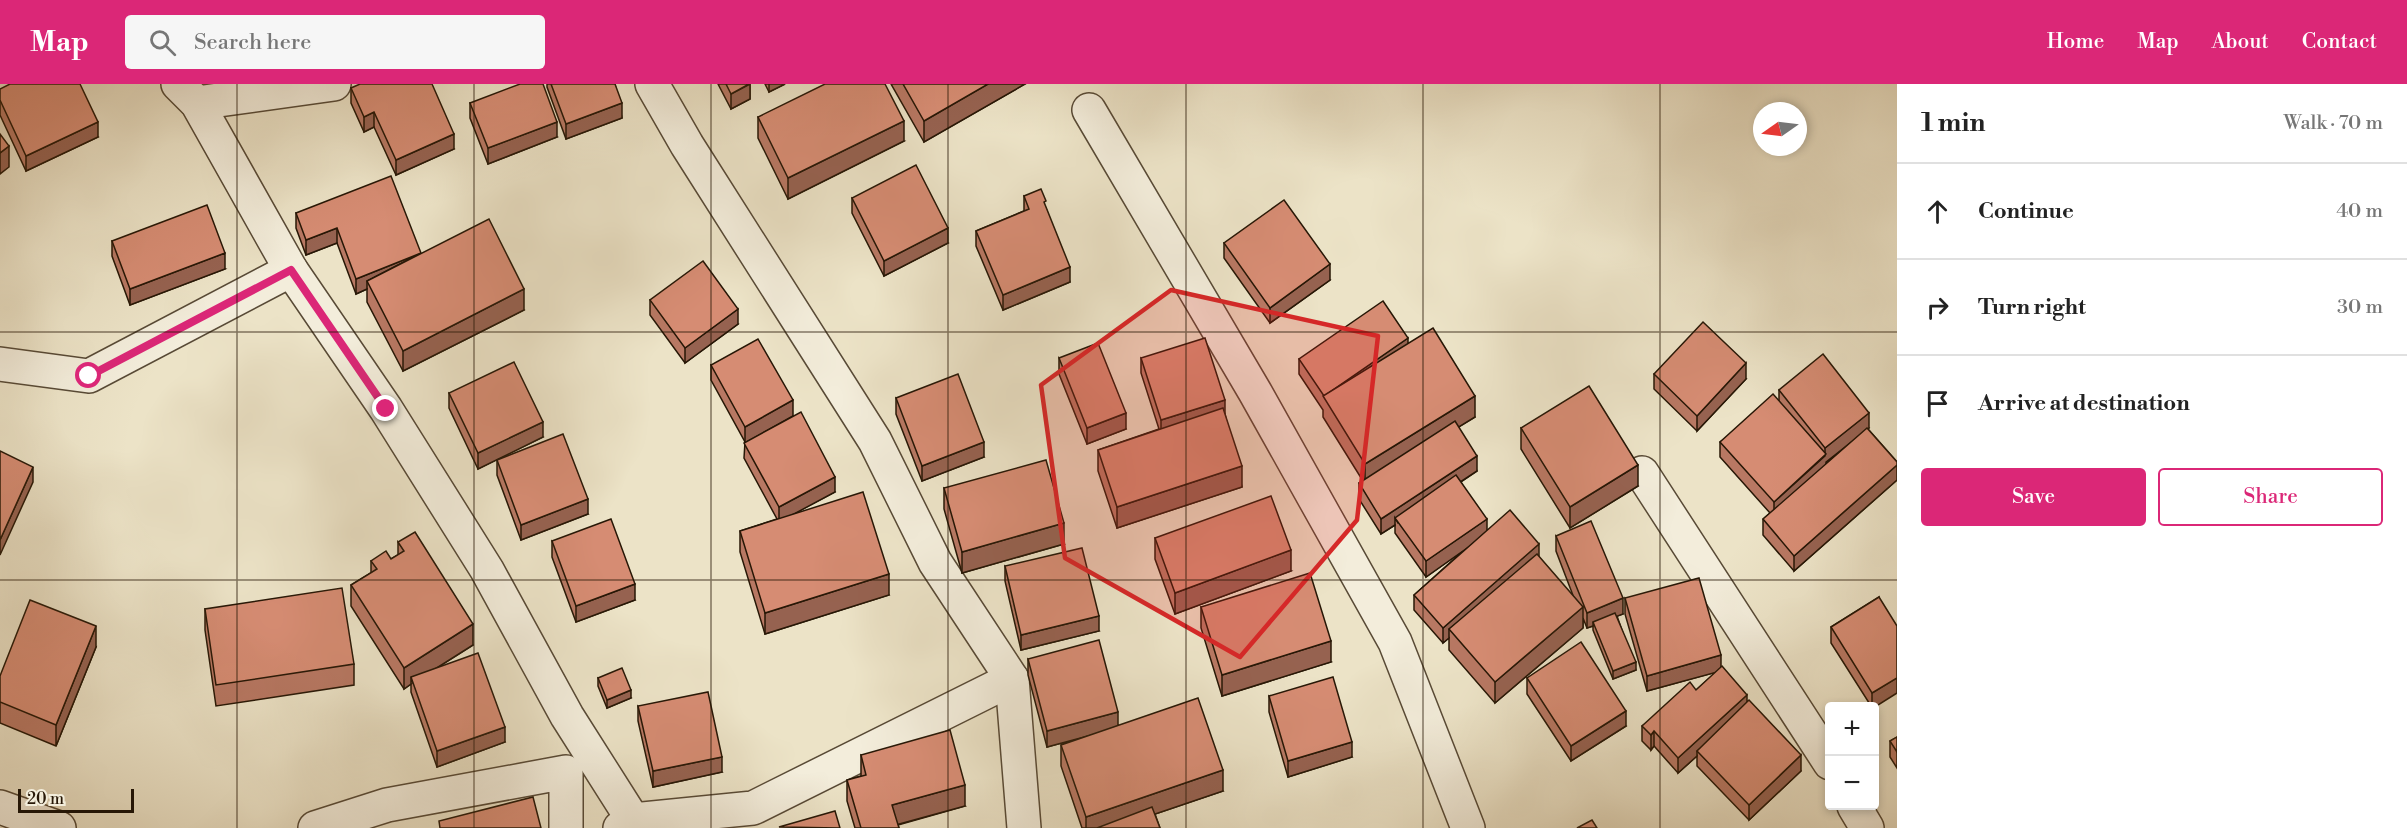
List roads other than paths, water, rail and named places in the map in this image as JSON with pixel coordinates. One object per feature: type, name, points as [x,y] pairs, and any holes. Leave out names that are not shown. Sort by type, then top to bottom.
[{"type":"street","points":[[334,84],[188,94],[291,270],[386,409],[487,570],[629,825],[753,808],[1012,679]]},
{"type":"street","points":[[652,84],[687,145],[876,441],[935,562],[1012,679],[1024,828]]},
{"type":"street","points":[[1089,110],[1255,392],[1395,642],[1468,828]]},
{"type":"street","points":[[0,364],[89,376],[291,270]]},
{"type":"street","points":[[1642,473],[1825,756]]},
{"type":"street","points":[[315,828],[387,805],[566,772],[566,828]]},
{"type":"street","points":[[0,807],[59,828]]},
{"type":"street","points":[[1856,810],[1867,828]]}]
